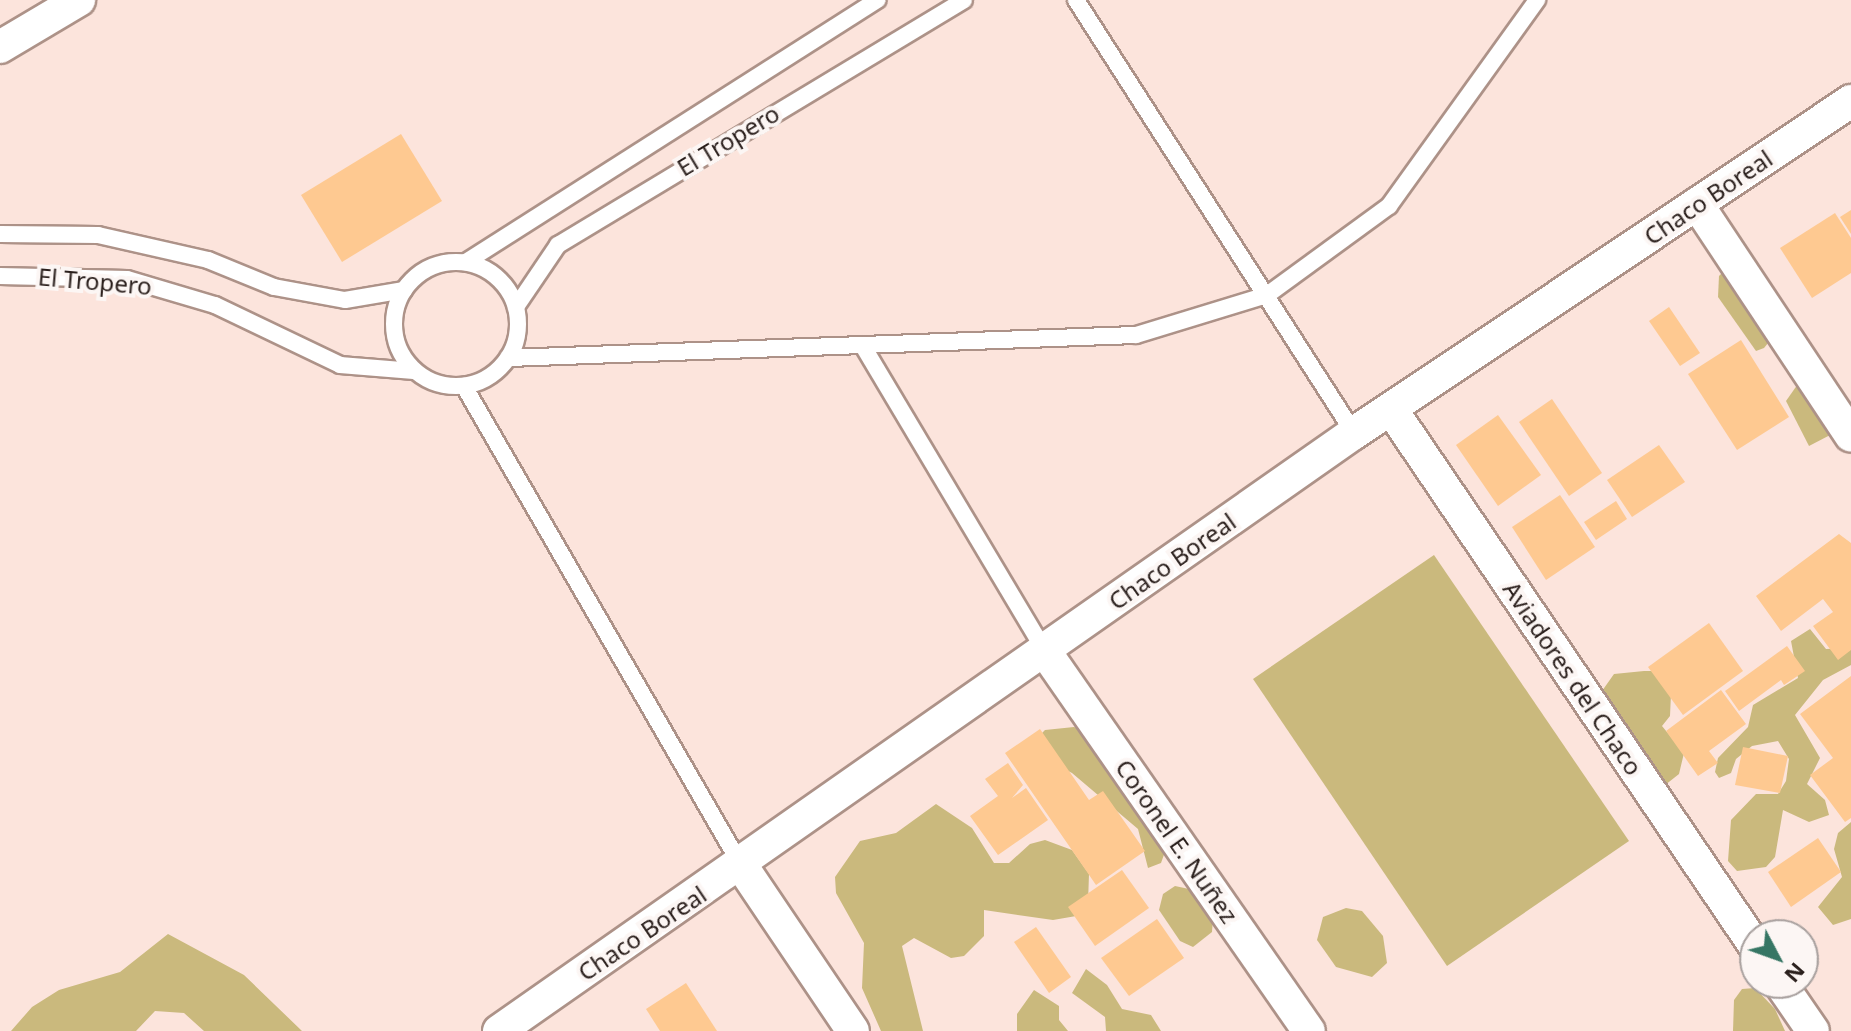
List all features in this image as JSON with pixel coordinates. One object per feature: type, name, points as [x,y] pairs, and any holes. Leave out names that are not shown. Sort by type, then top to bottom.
[{"type":"street","points":[[0,47],[79,0]]},
{"type":"street","name":"Chaco Boreal","points":[[499,1031],[741,865],[1354,433],[1851,101]]},
{"type":"street","points":[[1697,204],[1851,436]]},
{"type":"street","name":"Aviadores del Chaco","points":[[1391,409],[1739,922]]},
{"type":"street","name":"Coronel E. Nuñez","points":[[1044,650],[1309,1031]]},
{"type":"street","points":[[741,865],[853,1031]]},
{"type":"street","points":[[1791,999],[1813,1031]]},
{"type":"lane","name":"El Tropero","points":[[466,262],[878,0]]},
{"type":"lane","name":"El Tropero","points":[[516,307],[558,245],[964,0]]},
{"type":"lane","points":[[1076,0],[1354,433]]},
{"type":"lane","points":[[508,358],[1136,335],[1267,295],[1389,206],[1537,0]]},
{"type":"lane","name":"El Tropero","points":[[0,234],[98,235],[208,260],[274,287],[345,300],[404,290]]},
{"type":"lane","points":[[466,262],[498,277],[516,307],[515,342],[508,358],[496,372],[464,386],[429,381],[414,371],[396,341],[393,323],[404,290],[431,267],[466,262]]},
{"type":"lane","name":"El Tropero","points":[[0,276],[127,279],[215,305],[340,365],[414,371]]},
{"type":"lane","points":[[863,346],[1044,650]]},
{"type":"lane","points":[[464,386],[741,865]]},
{"type":"shaded area","points":[[1729,266],[1773,337],[1764,348],[1756,351],[1718,297],[1719,276]]},
{"type":"shaded area","points":[[1800,381],[1834,433],[1809,446],[1786,401]]},
{"type":"shaded area","points":[[1434,555],[1629,841],[1447,966],[1253,679]]},
{"type":"shaded area","points":[[1810,629],[1826,649],[1851,648],[1851,665],[1823,680],[1795,715],[1820,758],[1807,784],[1825,800],[1829,815],[1809,822],[1783,810],[1775,857],[1766,867],[1737,871],[1728,861],[1731,820],[1756,794],[1778,794],[1786,781],[1789,759],[1778,741],[1752,746],[1736,759],[1731,773],[1719,778],[1715,772],[1718,758],[1748,727],[1753,705],[1798,678],[1791,641]]},
{"type":"shaded area","points":[[1653,671],[1671,694],[1670,716],[1662,726],[1684,753],[1679,774],[1655,793],[1602,691],[1614,674]]},
{"type":"shaded area","points":[[1074,727],[1087,732],[1166,849],[1161,863],[1148,868],[1138,829],[1072,773],[1037,755],[1035,740],[1045,730]]},
{"type":"shaded area","points":[[936,804],[972,828],[994,863],[1009,863],[1030,844],[1045,840],[1072,850],[1089,874],[1088,903],[1082,915],[1053,920],[984,910],[984,936],[964,956],[951,958],[914,938],[902,946],[923,1031],[881,1031],[862,988],[864,943],[836,893],[835,877],[860,841],[896,833]]},
{"type":"shaded area","points":[[1851,822],[1851,919],[1833,925],[1818,907],[1842,877],[1834,849],[1838,833]]},
{"type":"shaded area","points":[[1175,886],[1189,889],[1213,918],[1212,932],[1193,947],[1180,941],[1159,910],[1163,894]]},
{"type":"shaded area","points":[[1346,908],[1362,911],[1383,936],[1387,963],[1372,977],[1336,967],[1317,940],[1323,917]]},
{"type":"shaded area","points":[[168,934],[244,975],[302,1031],[204,1031],[184,1013],[155,1011],[136,1031],[11,1031],[32,1007],[59,990],[120,972]]},
{"type":"shaded area","points":[[1086,969],[1107,985],[1122,1009],[1151,1015],[1161,1031],[1106,1031],[1105,1017],[1072,993]]},
{"type":"shaded area","points":[[1034,990],[1059,1006],[1059,1020],[1068,1031],[1017,1031],[1017,1014]]},
{"type":"shaded area","points":[[1739,993],[1739,999],[1765,999],[1775,1009],[1785,1031],[1733,1031],[1734,1000]]},
{"type":"building","points":[[401,134],[442,201],[342,262],[301,195]]},
{"type":"building","points":[[1851,210],[1851,234],[1840,217]]},
{"type":"building","points":[[1835,213],[1851,238],[1851,273],[1812,298],[1780,248]]},
{"type":"building","points":[[1669,307],[1700,353],[1680,366],[1649,321]]},
{"type":"building","points":[[1741,340],[1789,417],[1737,450],[1688,374]]},
{"type":"building","points":[[1552,399],[1602,473],[1569,496],[1519,422]]},
{"type":"building","points":[[1498,415],[1541,475],[1498,506],[1456,445]]},
{"type":"building","points":[[1659,445],[1685,482],[1632,517],[1607,480]]},
{"type":"building","points":[[1560,495],[1595,547],[1546,580],[1512,527]]},
{"type":"building","points":[[1616,501],[1627,519],[1596,540],[1584,522]]},
{"type":"building","points":[[1839,534],[1851,543],[1851,650],[1838,660],[1813,626],[1833,612],[1823,599],[1781,631],[1756,596]]},
{"type":"building","points":[[1709,623],[1743,671],[1683,715],[1648,667]]},
{"type":"building","points":[[1787,646],[1805,671],[1784,685],[1781,680],[1739,711],[1725,691]]},
{"type":"building","points":[[1851,676],[1851,818],[1845,822],[1810,775],[1833,758],[1800,714]]},
{"type":"building","points":[[1721,690],[1746,724],[1709,751],[1718,763],[1698,776],[1666,731]]},
{"type":"building","points":[[1040,729],[1089,800],[1103,791],[1145,851],[1096,885],[1005,753]]},
{"type":"building","points":[[1743,747],[1788,756],[1780,793],[1735,785]]},
{"type":"building","points":[[1008,763],[1023,785],[1012,798],[1026,788],[1048,820],[998,855],[970,816],[998,796],[985,779]]},
{"type":"building","points":[[1818,838],[1841,872],[1791,907],[1768,872]]},
{"type":"building","points":[[1122,870],[1149,908],[1095,946],[1068,907]]},
{"type":"building","points":[[1157,919],[1184,958],[1129,996],[1101,958]]},
{"type":"building","points":[[1036,927],[1071,977],[1049,993],[1014,942]]},
{"type":"building","points":[[686,983],[717,1031],[660,1031],[646,1009]]}]
